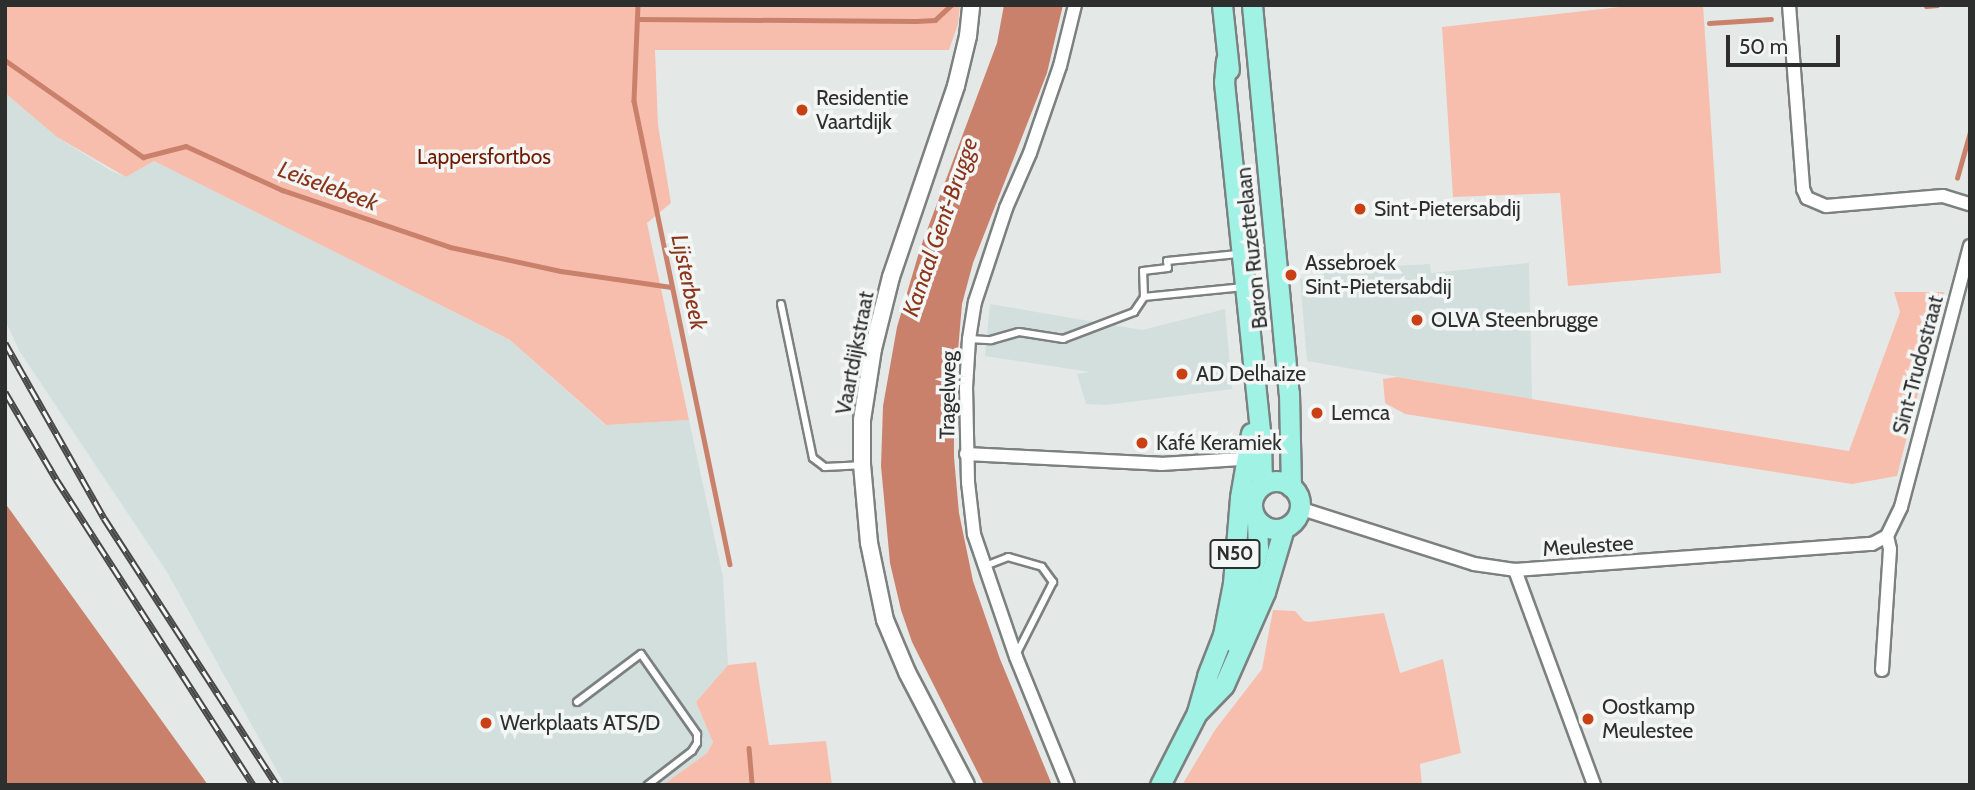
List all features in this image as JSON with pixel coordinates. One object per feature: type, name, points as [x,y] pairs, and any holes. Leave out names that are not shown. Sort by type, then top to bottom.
[{"type":"main road","name":"Baron Ruzettelaan","points":[[1222,5],[1226,60],[1239,104],[1243,147],[1237,184],[1255,391],[1262,438],[1262,485]]},
{"type":"main road","name":"Baron Ruzettelaan","points":[[1252,5],[1293,393],[1291,487]]},
{"type":"main road","name":"Baron Ruzettelaan","points":[[1197,712],[1206,676],[1223,635],[1255,391]]},
{"type":"main road","points":[[1262,485],[1272,481],[1291,487],[1296,493],[1299,508]]},
{"type":"main road","name":"N50","points":[[1262,485],[1252,501],[1257,520],[1265,526],[1284,527],[1297,517],[1299,508]]},
{"type":"main road","name":"Baron Ruzettelaan","points":[[1160,785],[1232,642],[1250,587],[1258,549],[1257,520]]},
{"type":"main road","name":"Baron Ruzettelaan","points":[[1197,712],[1224,685],[1265,592],[1284,527]]},
{"type":"street","name":"Vaartdijkstraat","points":[[966,785],[907,672],[885,620],[870,554],[862,465],[862,419],[873,349],[898,255],[956,86],[971,5]]},
{"type":"street","name":"Tragelweg","points":[[1068,785],[1016,657],[983,566],[973,523],[966,454],[969,339],[985,269],[1035,141],[1060,66],[1075,5]]},
{"type":"street","points":[[1789,5],[1803,189],[1807,198],[1826,206],[1943,196],[1970,204]]},
{"type":"street","name":"Sint-Trudostraat","points":[[1887,536],[1903,493],[1970,246]]},
{"type":"street","points":[[966,454],[1161,464],[1241,459]]},
{"type":"street","name":"Meulestee","points":[[1299,508],[1474,564],[1515,570],[1849,547],[1872,544],[1887,536]]},
{"type":"street","points":[[1882,670],[1890,550],[1887,536]]},
{"type":"street","points":[[1515,570],[1594,785]]},
{"type":"lane","points":[[969,339],[991,340],[1019,332],[1063,339],[1134,312],[1144,297],[1143,271],[1168,268],[1167,261],[1243,254]]},
{"type":"lane","points":[[1144,297],[1246,287]]},
{"type":"lane","points":[[781,304],[813,458],[825,467],[862,465]]},
{"type":"lane","points":[[983,566],[1008,557],[1042,567],[1053,582],[1016,657]]},
{"type":"lane","points":[[577,702],[641,654],[697,734],[697,743],[692,751],[648,785]]},
{"type":"shaded area","points":[[5,93],[57,137],[111,171],[126,177],[154,161],[510,340],[605,425],[689,420],[723,577],[728,665],[696,702],[713,741],[707,753],[663,785],[285,785],[167,572],[20,352],[5,320]]},
{"type":"shaded area","name":"OLVA Steenbrugge","points":[[1529,263],[1532,400],[1307,361],[1300,279],[1322,277],[1322,272],[1375,267],[1430,264],[1431,273]]},
{"type":"shaded area","points":[[990,304],[1142,330],[1225,309],[1232,389],[1106,405],[1086,404],[1077,374],[1090,372],[985,356]]},
{"type":"green space","name":"Lappersfortbos","points":[[5,5],[960,5],[958,24],[949,50],[655,50],[658,125],[671,203],[647,223],[689,420],[606,425],[510,340],[154,161],[126,177],[57,137],[5,93]]},
{"type":"green space","points":[[1637,5],[1703,5],[1721,273],[1568,286],[1560,193],[1453,197],[1442,27]]},
{"type":"green space","points":[[1894,292],[1944,292],[1897,476],[1852,484],[1405,414],[1385,403],[1383,379],[1397,377],[1849,451],[1900,312]]},
{"type":"green space","points":[[1273,610],[1295,611],[1304,621],[1309,622],[1384,613],[1400,673],[1443,659],[1461,753],[1420,764],[1422,785],[1182,785],[1215,730],[1262,669]]},
{"type":"green space","points":[[756,662],[769,745],[826,741],[832,785],[663,785],[707,753],[713,742],[696,702],[728,665]]},
{"type":"water","name":"Kanaal Gent-Brugge","points":[[1004,5],[1063,5],[1047,73],[973,263],[962,304],[954,398],[954,457],[959,513],[973,581],[1000,659],[1052,785],[984,785],[912,642],[901,610],[890,563],[881,466],[883,406],[897,327],[920,249],[997,43]]},
{"type":"water","points":[[5,503],[208,785],[5,785]]},
{"type":"waterway","name":"Lijsterbeek","points":[[638,5],[634,101],[730,564]]},
{"type":"waterway","points":[[637,19],[916,21],[935,20],[951,5]]},
{"type":"waterway","points":[[1926,6],[1937,5]]},
{"type":"waterway","points":[[1709,23],[1771,19]]},
{"type":"waterway","name":"Leiselebeek","points":[[5,60],[143,157],[186,146],[282,190],[450,247],[561,271],[671,287]]},
{"type":"waterway","points":[[1957,178],[1970,132]]},
{"type":"waterway","name":"Lijsterbeek","points":[[749,748],[752,785]]},
{"type":"railway","points":[[5,343],[104,518],[277,785]]},
{"type":"railway","points":[[5,392],[56,479],[253,785]]},
{"type":"place","name":"Residentie Vaartdijk","points":[[802,110]]},
{"type":"place","name":"Sint-Pietersabdij","points":[[1360,209]]},
{"type":"place","name":"Assebroek Sint-Pietersabdij","points":[[1291,275]]},
{"type":"place","name":"OLVA Steenbrugge","points":[[1417,320]]},
{"type":"place","name":"AD Delhaize","points":[[1182,374]]},
{"type":"place","name":"Lemca","points":[[1317,413]]},
{"type":"place","name":"Kafé Keramiek","points":[[1142,443]]},
{"type":"place","name":"Oostkamp Meulestee","points":[[1588,719]]},
{"type":"place","name":"Werkplaats ATS/D","points":[[486,723]]}]
